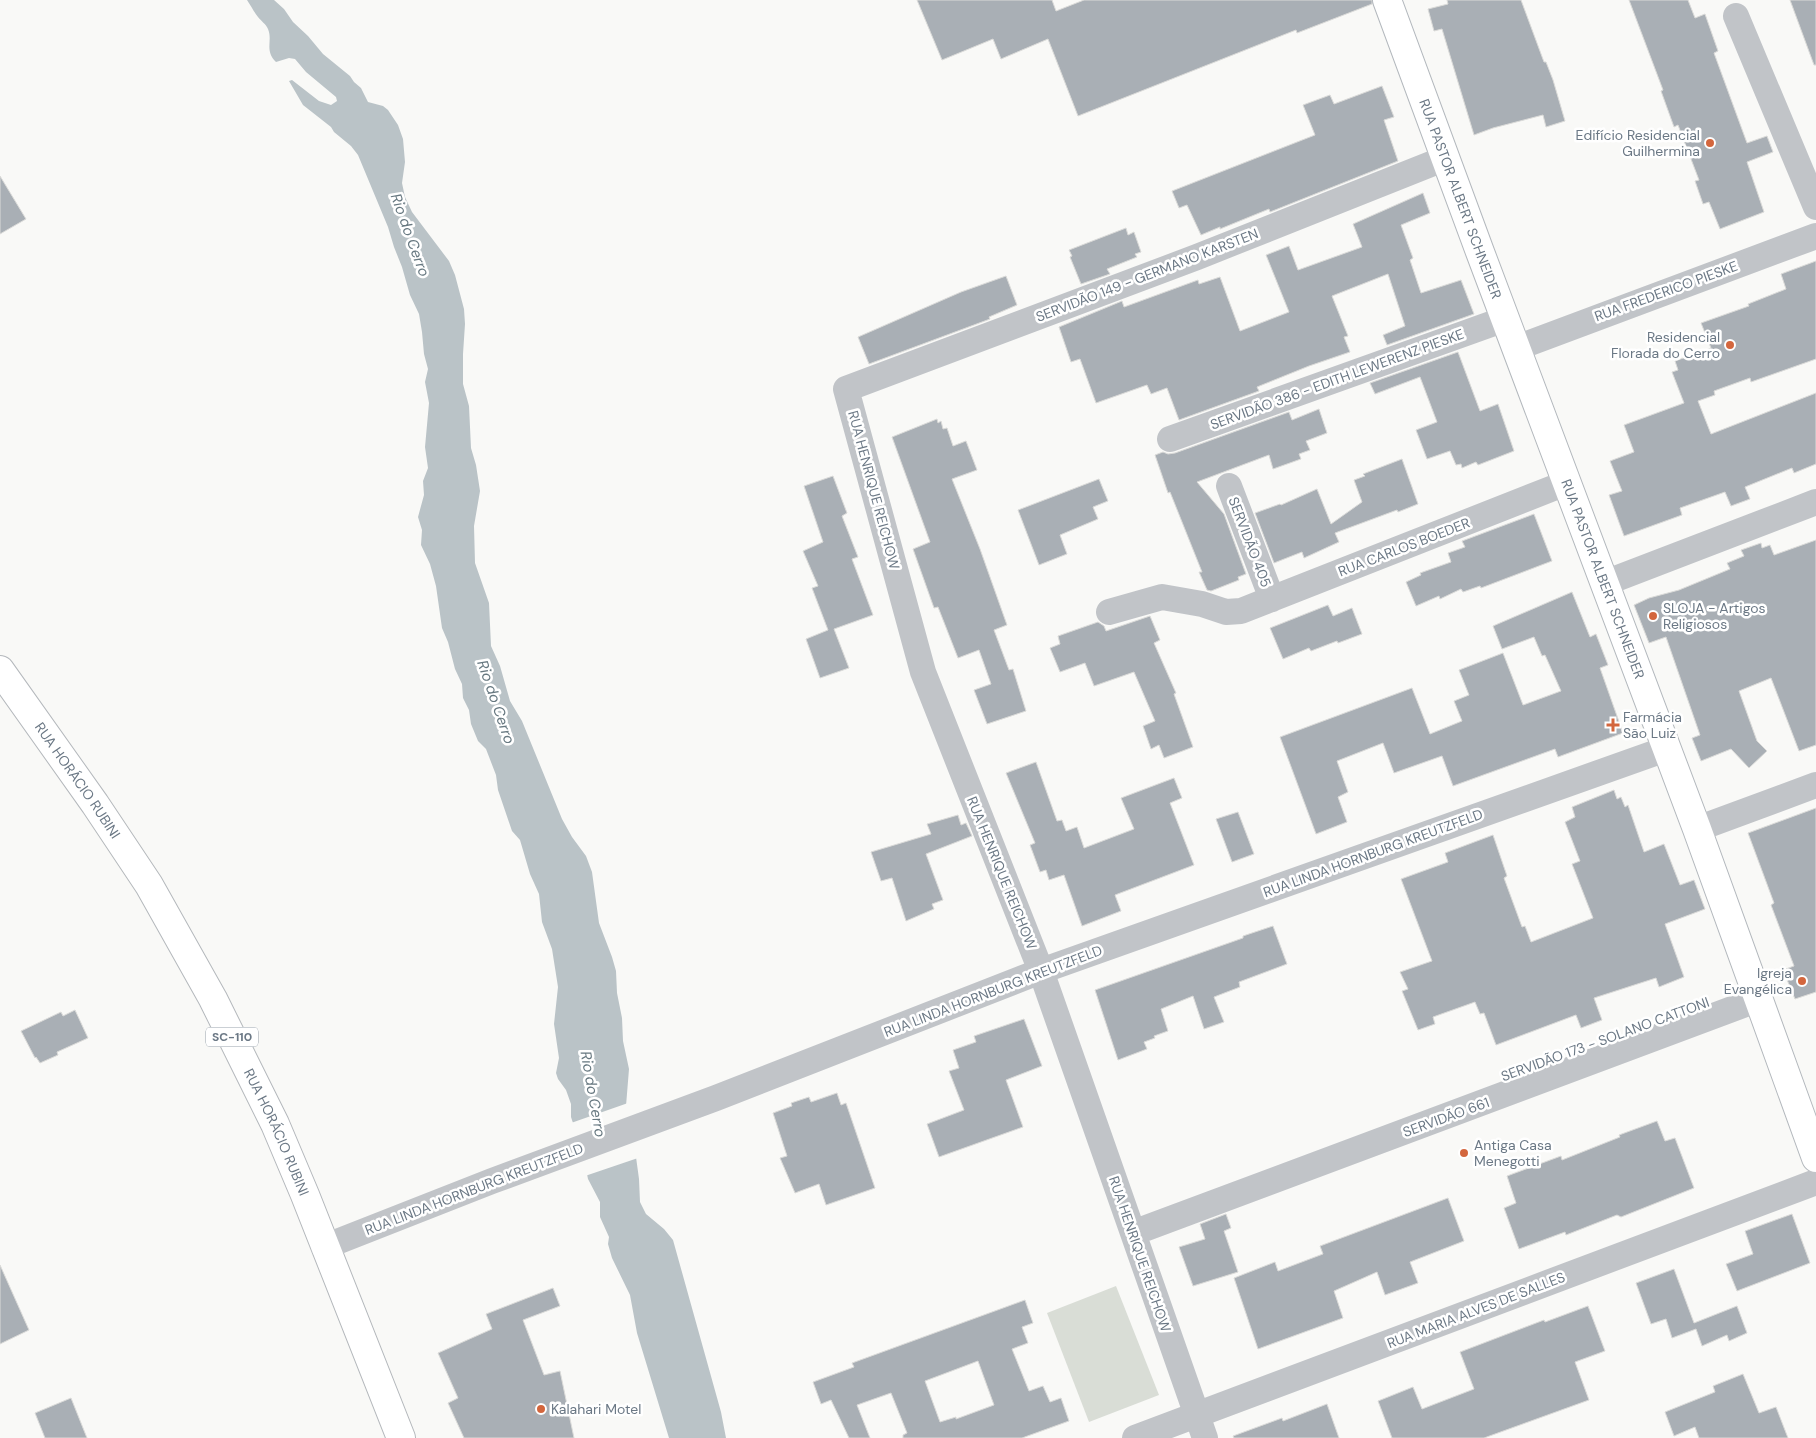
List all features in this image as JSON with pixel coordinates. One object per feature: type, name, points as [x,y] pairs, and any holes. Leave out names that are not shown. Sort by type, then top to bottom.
[{"type":"main road","name":"RUA PASTOR ALBERT SCHNEIDER","points":[[1387,0],[1566,483],[1697,829],[1816,1158]]},
{"type":"main road","name":"RUA HORÁCIO RUBINI","points":[[0,670],[96,804],[149,884],[217,1007],[275,1124],[401,1438]]},
{"type":"street","points":[[1736,16],[1816,207]]},
{"type":"street","name":"SERVIDÃO 149 - GERMANO KARSTEN","points":[[846,389],[1197,257],[1446,158]]},
{"type":"street","name":"RUA FREDERICO PIESKE","points":[[1516,348],[1816,236]]},
{"type":"street","name":"SERVIDÃO 386 - EDITH LEWERENZ PIESKE","points":[[1170,439],[1505,319]]},
{"type":"street","name":"RUA HENRIQUE REICHOW","points":[[846,389],[923,672],[1041,971],[1201,1427]]},
{"type":"street","name":"RUA CARLOS BOEDER","points":[[1109,612],[1162,597],[1202,604],[1226,612],[1241,611],[1566,483]]},
{"type":"street","name":"SERVIDÃO 405","points":[[1229,486],[1272,599]]},
{"type":"street","points":[[1605,583],[1816,502]]},
{"type":"street","name":"RUA LINDA HORNBURG KREUTZFELD","points":[[324,1247],[492,1181],[716,1098],[1041,971],[1666,749]]},
{"type":"street","points":[[1697,829],[1816,785]]},
{"type":"street","name":"SERVIDÃO 173 - SOLANO CATTONI","points":[[1287,1158],[1757,991]]},
{"type":"street","name":"SERVIDÃO 661","points":[[1133,1234],[1757,991]]},
{"type":"street","name":"RUA MARIA ALVES DE SALLES","points":[[1135,1438],[1201,1427],[1816,1182]]},
{"type":"shaded area","points":[[1116,1286],[1159,1395],[1089,1422],[1047,1313]]},
{"type":"water","name":"Rio do Cerro","points":[[247,0],[274,0],[323,54],[350,76],[361,88],[368,102],[383,106],[388,110],[398,125],[403,139],[405,162],[402,183],[405,197],[412,212],[449,261],[455,275],[464,309],[463,384],[469,406],[471,448],[480,491],[474,526],[475,563],[489,603],[491,646],[500,666],[510,701],[522,721],[562,819],[586,856],[592,872],[599,923],[616,971],[623,1041],[629,1069],[626,1106],[627,1129],[636,1157],[640,1202],[646,1214],[664,1229],[673,1240],[721,1412],[726,1438],[669,1438],[637,1333],[630,1295],[612,1258],[608,1244],[609,1237],[600,1217],[600,1202],[588,1179],[582,1150],[571,1117],[571,1104],[566,1090],[556,1073],[559,1058],[554,1024],[558,987],[552,949],[542,922],[539,894],[530,874],[520,840],[512,831],[498,790],[496,775],[486,749],[478,741],[471,724],[469,710],[463,698],[462,684],[455,669],[442,628],[436,586],[430,564],[421,545],[422,530],[418,517],[424,495],[423,481],[428,468],[425,447],[429,403],[425,382],[428,369],[424,354],[419,314],[410,295],[388,227],[358,155],[331,127],[303,105],[289,81],[292,80],[319,101],[331,105],[337,101],[336,97],[306,72],[295,59],[289,58],[276,62],[272,58],[268,29]]},
{"type":"pier","points":[[628,1103],[631,1140],[638,1158],[585,1176],[580,1151],[571,1123]]},
{"type":"building","points":[[917,0],[1052,0],[1056,11],[1084,0],[1372,0],[1372,4],[1297,33],[1296,30],[1078,116],[1048,39],[1001,59],[993,39],[942,60]]},
{"type":"building","points":[[1447,0],[1521,0],[1544,62],[1546,62],[1553,80],[1565,121],[1546,127],[1543,115],[1474,135],[1442,29],[1434,31],[1428,9],[1448,4]]},
{"type":"building","points":[[1629,0],[1688,0],[1695,18],[1705,14],[1718,51],[1714,53],[1747,143],[1767,136],[1773,152],[1747,162],[1764,212],[1720,229],[1709,202],[1703,204],[1695,181],[1699,180],[1678,125],[1674,127],[1661,91],[1663,90]]},
{"type":"building","points":[[1790,0],[1816,0],[1816,65],[1814,65]]},
{"type":"building","points":[[1382,86],[1394,117],[1384,120],[1398,161],[1270,212],[1269,209],[1201,235],[1187,205],[1179,208],[1172,191],[1315,135],[1303,105],[1330,95],[1334,104]]},
{"type":"building","points":[[0,176],[26,219],[0,234]]},
{"type":"building","points":[[1423,193],[1430,213],[1401,225],[1413,258],[1410,260],[1421,293],[1461,280],[1474,314],[1387,345],[1383,335],[1405,326],[1388,274],[1332,296],[1348,336],[1344,337],[1350,352],[1257,387],[1259,391],[1179,420],[1167,388],[1151,394],[1147,385],[1096,403],[1080,359],[1071,362],[1059,327],[1122,301],[1124,307],[1198,280],[1199,284],[1220,277],[1240,331],[1289,312],[1266,255],[1289,246],[1298,270],[1362,247],[1353,224]]},
{"type":"building","points":[[1126,228],[1128,235],[1134,232],[1141,252],[1135,254],[1137,257],[1107,269],[1110,274],[1081,284],[1069,250]]},
{"type":"building","points":[[1816,261],[1816,359],[1751,382],[1750,378],[1714,391],[1715,395],[1698,401],[1711,434],[1816,393],[1816,464],[1794,473],[1792,468],[1745,487],[1750,499],[1731,506],[1725,492],[1680,508],[1682,515],[1624,536],[1609,495],[1622,491],[1610,461],[1634,452],[1624,425],[1684,403],[1672,372],[1678,370],[1675,361],[1711,348],[1701,323],[1749,306],[1748,304],[1786,289],[1781,274]]},
{"type":"building","points":[[1006,276],[1017,305],[989,317],[990,319],[869,364],[858,337],[961,292]]},
{"type":"building","points":[[1458,352],[1480,411],[1498,404],[1514,451],[1478,465],[1476,462],[1462,468],[1461,464],[1456,465],[1450,451],[1427,459],[1416,430],[1437,422],[1420,377],[1375,394],[1370,383]]},
{"type":"building","points":[[1319,409],[1327,433],[1306,441],[1310,450],[1299,454],[1301,459],[1273,469],[1269,455],[1197,482],[1224,514],[1246,574],[1238,577],[1239,580],[1211,591],[1207,590],[1199,572],[1202,572],[1170,492],[1168,493],[1155,455],[1163,452],[1168,454],[1175,453],[1289,412],[1292,420]]},
{"type":"building","points":[[937,419],[938,423],[941,421],[943,429],[947,428],[953,446],[966,441],[977,470],[952,479],[980,549],[1007,625],[994,630],[1009,670],[1013,669],[1026,711],[987,724],[974,690],[991,684],[979,650],[958,658],[938,607],[934,608],[913,549],[930,542],[892,437]]},
{"type":"building","points":[[1402,459],[1418,504],[1335,533],[1339,542],[1304,558],[1302,552],[1274,563],[1255,513],[1281,505],[1317,489],[1331,524],[1362,502],[1354,480],[1365,476],[1363,474]]},
{"type":"building","points":[[833,476],[847,513],[842,516],[858,557],[852,559],[873,615],[834,629],[849,668],[820,678],[806,639],[828,630],[812,588],[818,586],[803,551],[823,542],[804,486]]},
{"type":"building","points":[[1099,479],[1108,501],[1093,507],[1098,519],[1060,535],[1067,554],[1039,565],[1018,510]]},
{"type":"building","points":[[1534,514],[1552,561],[1481,588],[1480,586],[1463,592],[1461,589],[1440,599],[1439,596],[1416,606],[1406,582],[1421,575],[1420,573],[1451,562],[1448,553],[1465,547],[1462,541]]},
{"type":"building","points":[[1816,540],[1816,745],[1799,751],[1771,678],[1739,691],[1757,741],[1767,751],[1749,768],[1731,749],[1701,761],[1692,738],[1700,735],[1666,637],[1649,643],[1634,605],[1649,598],[1679,590],[1730,569],[1727,563],[1744,556],[1741,550],[1761,543],[1762,548],[1770,545],[1774,555]]},
{"type":"building","points":[[1572,592],[1590,637],[1596,634],[1608,665],[1600,668],[1623,733],[1558,757],[1555,749],[1453,786],[1442,756],[1394,773],[1383,743],[1337,761],[1348,792],[1338,797],[1347,822],[1316,834],[1280,737],[1412,688],[1430,734],[1462,721],[1454,701],[1469,695],[1459,670],[1503,653],[1523,705],[1561,691],[1545,655],[1542,656],[1534,637],[1502,649],[1493,626]]},
{"type":"building","points":[[1328,605],[1333,616],[1352,608],[1362,634],[1311,651],[1309,648],[1283,659],[1270,628]]},
{"type":"building","points":[[1150,616],[1160,640],[1154,643],[1176,693],[1174,694],[1193,747],[1164,758],[1159,745],[1151,749],[1143,726],[1155,721],[1134,672],[1094,686],[1085,663],[1060,672],[1050,648],[1060,644],[1058,636],[1098,622],[1104,626],[1106,631]]},
{"type":"building","points":[[1036,762],[1057,821],[1062,820],[1066,831],[1077,827],[1084,848],[1134,829],[1121,798],[1174,778],[1182,798],[1170,803],[1194,865],[1115,895],[1121,911],[1082,926],[1064,875],[1049,880],[1046,870],[1040,872],[1030,845],[1035,843],[1006,773]]},
{"type":"building","points":[[1614,790],[1617,799],[1621,797],[1625,807],[1628,805],[1644,852],[1664,844],[1680,885],[1694,880],[1705,909],[1665,924],[1684,977],[1659,987],[1656,978],[1594,998],[1602,1020],[1581,1028],[1576,1015],[1496,1045],[1484,1013],[1480,1014],[1475,1002],[1433,1017],[1435,1024],[1418,1030],[1402,991],[1408,989],[1400,972],[1432,961],[1401,879],[1448,862],[1445,853],[1493,835],[1507,876],[1504,878],[1522,927],[1525,926],[1531,942],[1593,918],[1572,864],[1580,861],[1565,822],[1575,817],[1572,807]]},
{"type":"building","points":[[1816,808],[1816,992],[1795,999],[1783,970],[1794,966],[1771,905],[1774,903],[1748,833]]},
{"type":"building","points":[[1238,812],[1254,854],[1232,862],[1216,819]]},
{"type":"building","points":[[958,815],[961,825],[966,823],[972,836],[926,854],[943,900],[932,904],[934,909],[906,921],[892,878],[881,881],[871,852],[931,834],[927,824]]},
{"type":"building","points":[[1273,926],[1287,964],[1239,982],[1240,987],[1214,997],[1224,1022],[1204,1029],[1193,996],[1161,1009],[1168,1031],[1144,1042],[1147,1049],[1118,1060],[1095,990]]},
{"type":"building","points":[[75,1010],[88,1038],[57,1052],[58,1055],[40,1063],[35,1058],[21,1031],[61,1012],[63,1016]]},
{"type":"building","points":[[1024,1019],[1042,1066],[1006,1080],[1023,1127],[939,1157],[927,1124],[964,1110],[949,1071],[959,1068],[953,1050],[976,1042],[974,1036]]},
{"type":"building","points":[[837,1093],[841,1105],[846,1103],[875,1188],[826,1205],[819,1184],[795,1193],[780,1158],[787,1156],[773,1113],[792,1106],[791,1103],[809,1097],[811,1102]]},
{"type":"building","points":[[1657,1121],[1665,1141],[1675,1138],[1694,1188],[1621,1217],[1617,1215],[1566,1235],[1565,1232],[1519,1249],[1504,1208],[1516,1203],[1507,1176],[1561,1156],[1562,1160]]},
{"type":"building","points":[[1448,1198],[1464,1241],[1410,1262],[1418,1283],[1385,1295],[1377,1272],[1334,1291],[1343,1318],[1258,1349],[1234,1278],[1275,1262],[1278,1271],[1323,1254],[1320,1246]]},
{"type":"building","points":[[1226,1214],[1231,1228],[1224,1231],[1238,1272],[1193,1286],[1179,1247],[1205,1239],[1200,1224]]},
{"type":"building","points":[[1792,1214],[1810,1263],[1737,1291],[1726,1264],[1753,1254],[1745,1231]]},
{"type":"building","points":[[0,1265],[29,1330],[0,1344]]},
{"type":"building","points":[[1674,1269],[1694,1323],[1737,1306],[1747,1333],[1729,1341],[1727,1335],[1702,1346],[1696,1329],[1672,1338],[1666,1319],[1651,1324],[1636,1283]]},
{"type":"building","points":[[553,1288],[560,1306],[523,1320],[544,1375],[560,1371],[574,1438],[464,1438],[448,1403],[458,1398],[438,1353],[492,1329],[486,1314]]},
{"type":"building","points":[[1025,1300],[1033,1323],[1022,1327],[1028,1343],[1012,1349],[1029,1391],[1043,1386],[1050,1402],[1061,1398],[1069,1421],[1022,1438],[903,1438],[903,1435],[907,1433],[891,1393],[857,1405],[870,1438],[849,1438],[831,1400],[821,1404],[813,1382],[854,1367],[852,1363]],"holes":[[[978,1361],[994,1405],[956,1419],[956,1417],[940,1422],[925,1381]]]},
{"type":"building","points":[[1588,1306],[1605,1351],[1575,1362],[1589,1400],[1484,1438],[1392,1438],[1378,1401],[1413,1387],[1422,1409],[1474,1389],[1460,1352],[1544,1320],[1545,1322]]},
{"type":"building","points":[[1743,1374],[1759,1413],[1776,1407],[1788,1438],[1699,1438],[1695,1427],[1674,1436],[1665,1412],[1715,1392],[1713,1386]]},
{"type":"building","points":[[71,1398],[87,1438],[45,1438],[35,1413]]},
{"type":"building","points":[[1327,1404],[1339,1438],[1234,1438],[1233,1436],[1282,1418],[1283,1421]]},
{"type":"place","name":"Edifício Residencial Guilhermina","points":[[1710,143]]},
{"type":"place","name":"Residencial Florada do Cerro","points":[[1730,345]]},
{"type":"place","name":"SLOJA - Artigos Religiosos","points":[[1653,616]]},
{"type":"place","name":"Farmácia São Luiz","points":[[1613,725]]},
{"type":"place","name":"Igreja Evangélica","points":[[1802,981]]},
{"type":"place","name":"Antiga Casa Menegotti","points":[[1464,1153]]},
{"type":"place","name":"Kalahari Motel","points":[[541,1409]]}]
